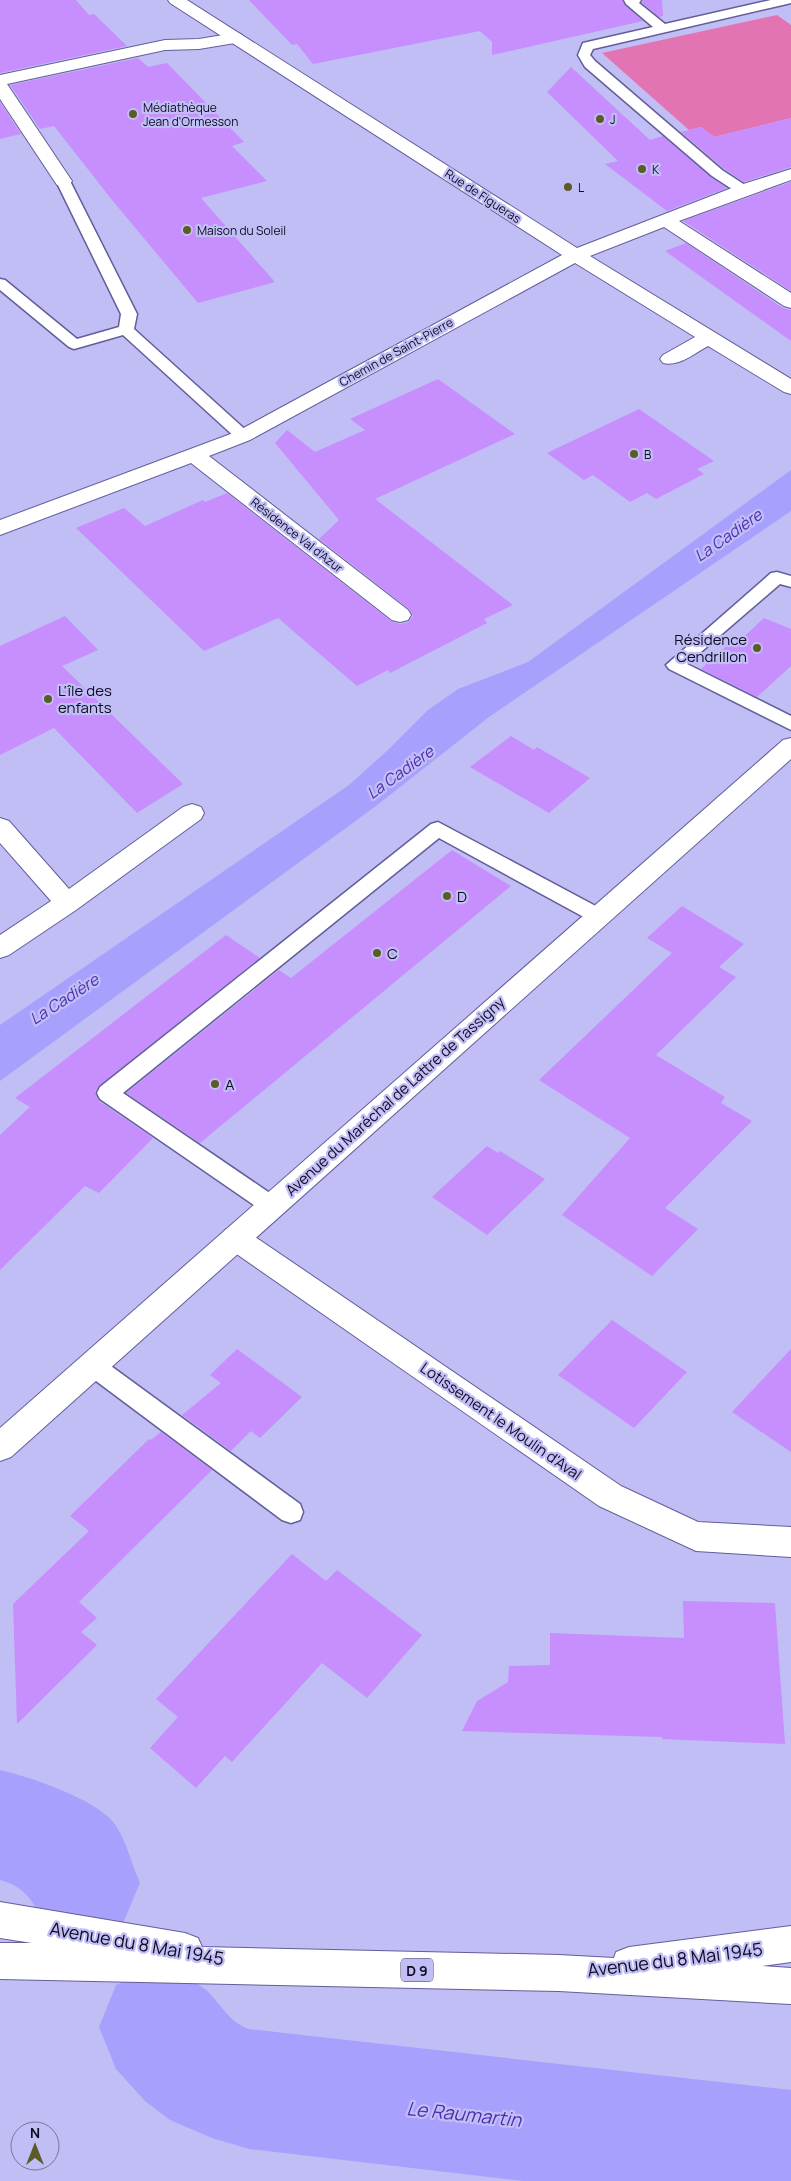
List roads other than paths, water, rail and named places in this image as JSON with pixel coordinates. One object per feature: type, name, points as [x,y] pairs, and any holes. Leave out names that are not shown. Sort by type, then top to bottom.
[{"type":"street","name":"Rue de Figueras","points":[[176,0],[575,255],[791,388]]},
{"type":"street","points":[[0,80],[165,45],[199,44],[235,38]]},
{"type":"street","points":[[0,86],[63,181]]},
{"type":"street","name":"Chemin de Saint-Pierre","points":[[0,528],[243,436],[575,255],[744,190],[791,174]]},
{"type":"street","points":[[665,220],[791,302]]},
{"type":"street","points":[[670,360],[709,337]]},
{"type":"street","name":"Résidence Val d'Azur","points":[[194,455],[400,615]]},
{"type":"street","name":"Avenue du Maréchal de Lattre de Tassigny","points":[[0,1447],[791,746]]},
{"type":"street","points":[[0,948],[192,814]]},
{"type":"street","points":[[0,827],[67,903]]},
{"type":"street","name":"Lotissement le Moulin d'Aval","points":[[235,1238],[610,1496],[696,1536],[791,1542]]},
{"type":"street","name":"Avenue du 8 Mai 1945","points":[[0,1920],[275,1967]]},
{"type":"street","name":"Avenue du 8 Mai 1945","points":[[559,1973],[791,1944]]},
{"type":"street","name":"Avenue du 8 Mai 1945","points":[[0,1962],[559,1973],[791,1986]]},
{"type":"lane","points":[[635,0],[630,1],[661,28]]},
{"type":"lane","points":[[744,190],[717,173],[590,64],[584,55],[588,46],[790,0]]},
{"type":"lane","points":[[63,181],[129,314],[126,330]]},
{"type":"lane","points":[[0,283],[74,344],[126,330]]},
{"type":"lane","points":[[126,330],[243,436]]},
{"type":"lane","points":[[791,582],[777,576],[675,665],[791,724]]},
{"type":"lane","points":[[272,1206],[108,1093],[438,829],[598,916]]},
{"type":"lane","points":[[92,1365],[291,1512]]},
{"type":"water","name":"La Cadière","points":[[791,470],[791,511],[489,717],[376,806],[0,1081],[0,1025],[349,785],[428,710],[458,689],[528,662]]},
{"type":"waterway","name":"Le Raumartin","points":[[0,1825],[30,1834],[61,1850],[69,1856],[76,1866],[83,1883]]},
{"type":"waterway","name":"Le Raumartin","points":[[158,2027],[187,2059],[212,2078],[249,2089],[791,2151]]},
{"type":"place","name":"Médiathèque Jean d'Ormesson","points":[[133,114]]},
{"type":"place","name":"J","points":[[600,119]]},
{"type":"place","name":"K","points":[[642,169]]},
{"type":"place","name":"L","points":[[568,187]]},
{"type":"place","name":"Maison du Soleil","points":[[187,230]]},
{"type":"place","name":"B","points":[[634,454]]},
{"type":"place","name":"Résidence Cendrillon","points":[[757,648]]},
{"type":"place","name":"L'île des enfants","points":[[48,699]]},
{"type":"place","name":"D","points":[[447,896]]},
{"type":"place","name":"C","points":[[377,953]]},
{"type":"place","name":"A","points":[[215,1084]]}]
